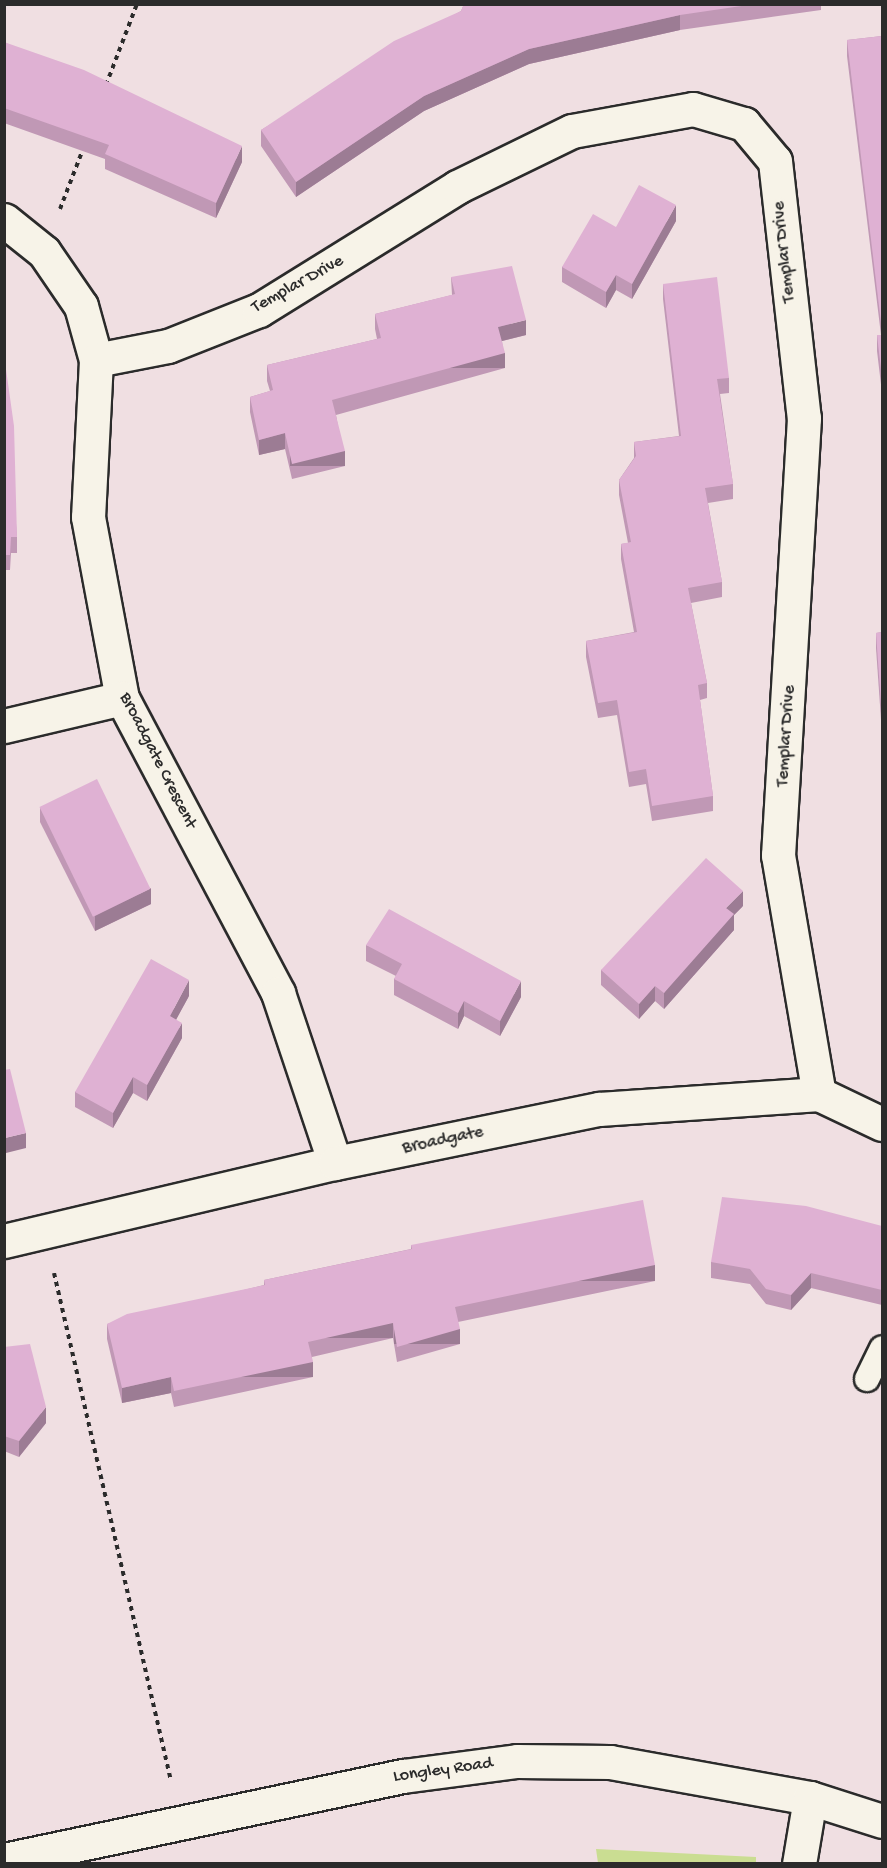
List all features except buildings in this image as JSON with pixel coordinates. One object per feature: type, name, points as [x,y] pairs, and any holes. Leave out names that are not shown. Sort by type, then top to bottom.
[{"type":"street","name":"Templar Drive","points":[[96,360],[168,346],[259,310],[457,188],[572,131],[693,109],[744,124],[775,161],[804,418],[804,484],[778,855],[819,1094]]},
{"type":"street","name":"Broadgate Crescent","points":[[4,220],[44,252],[81,306],[96,360],[88,517],[122,698],[278,993],[335,1163]]},
{"type":"street","points":[[4,726],[122,698]]},
{"type":"street","points":[[819,1094],[882,1125]]},
{"type":"street","name":"Broadgate","points":[[4,1241],[335,1163],[599,1109],[819,1094]]},
{"type":"street","name":"Longley Road","points":[[4,1860],[181,1820],[403,1776],[517,1761],[610,1762],[810,1798],[882,1821]]},
{"type":"street","points":[[799,1863],[810,1798]]},
{"type":"lane","points":[[867,1379],[882,1348]]},
{"type":"path","points":[[104,91],[136,4]]},
{"type":"path","points":[[44,252],[84,144]]},
{"type":"path","points":[[45,1232],[181,1820]]},
{"type":"green space","points":[[596,1849],[756,1857],[756,1863],[598,1863]]}]
